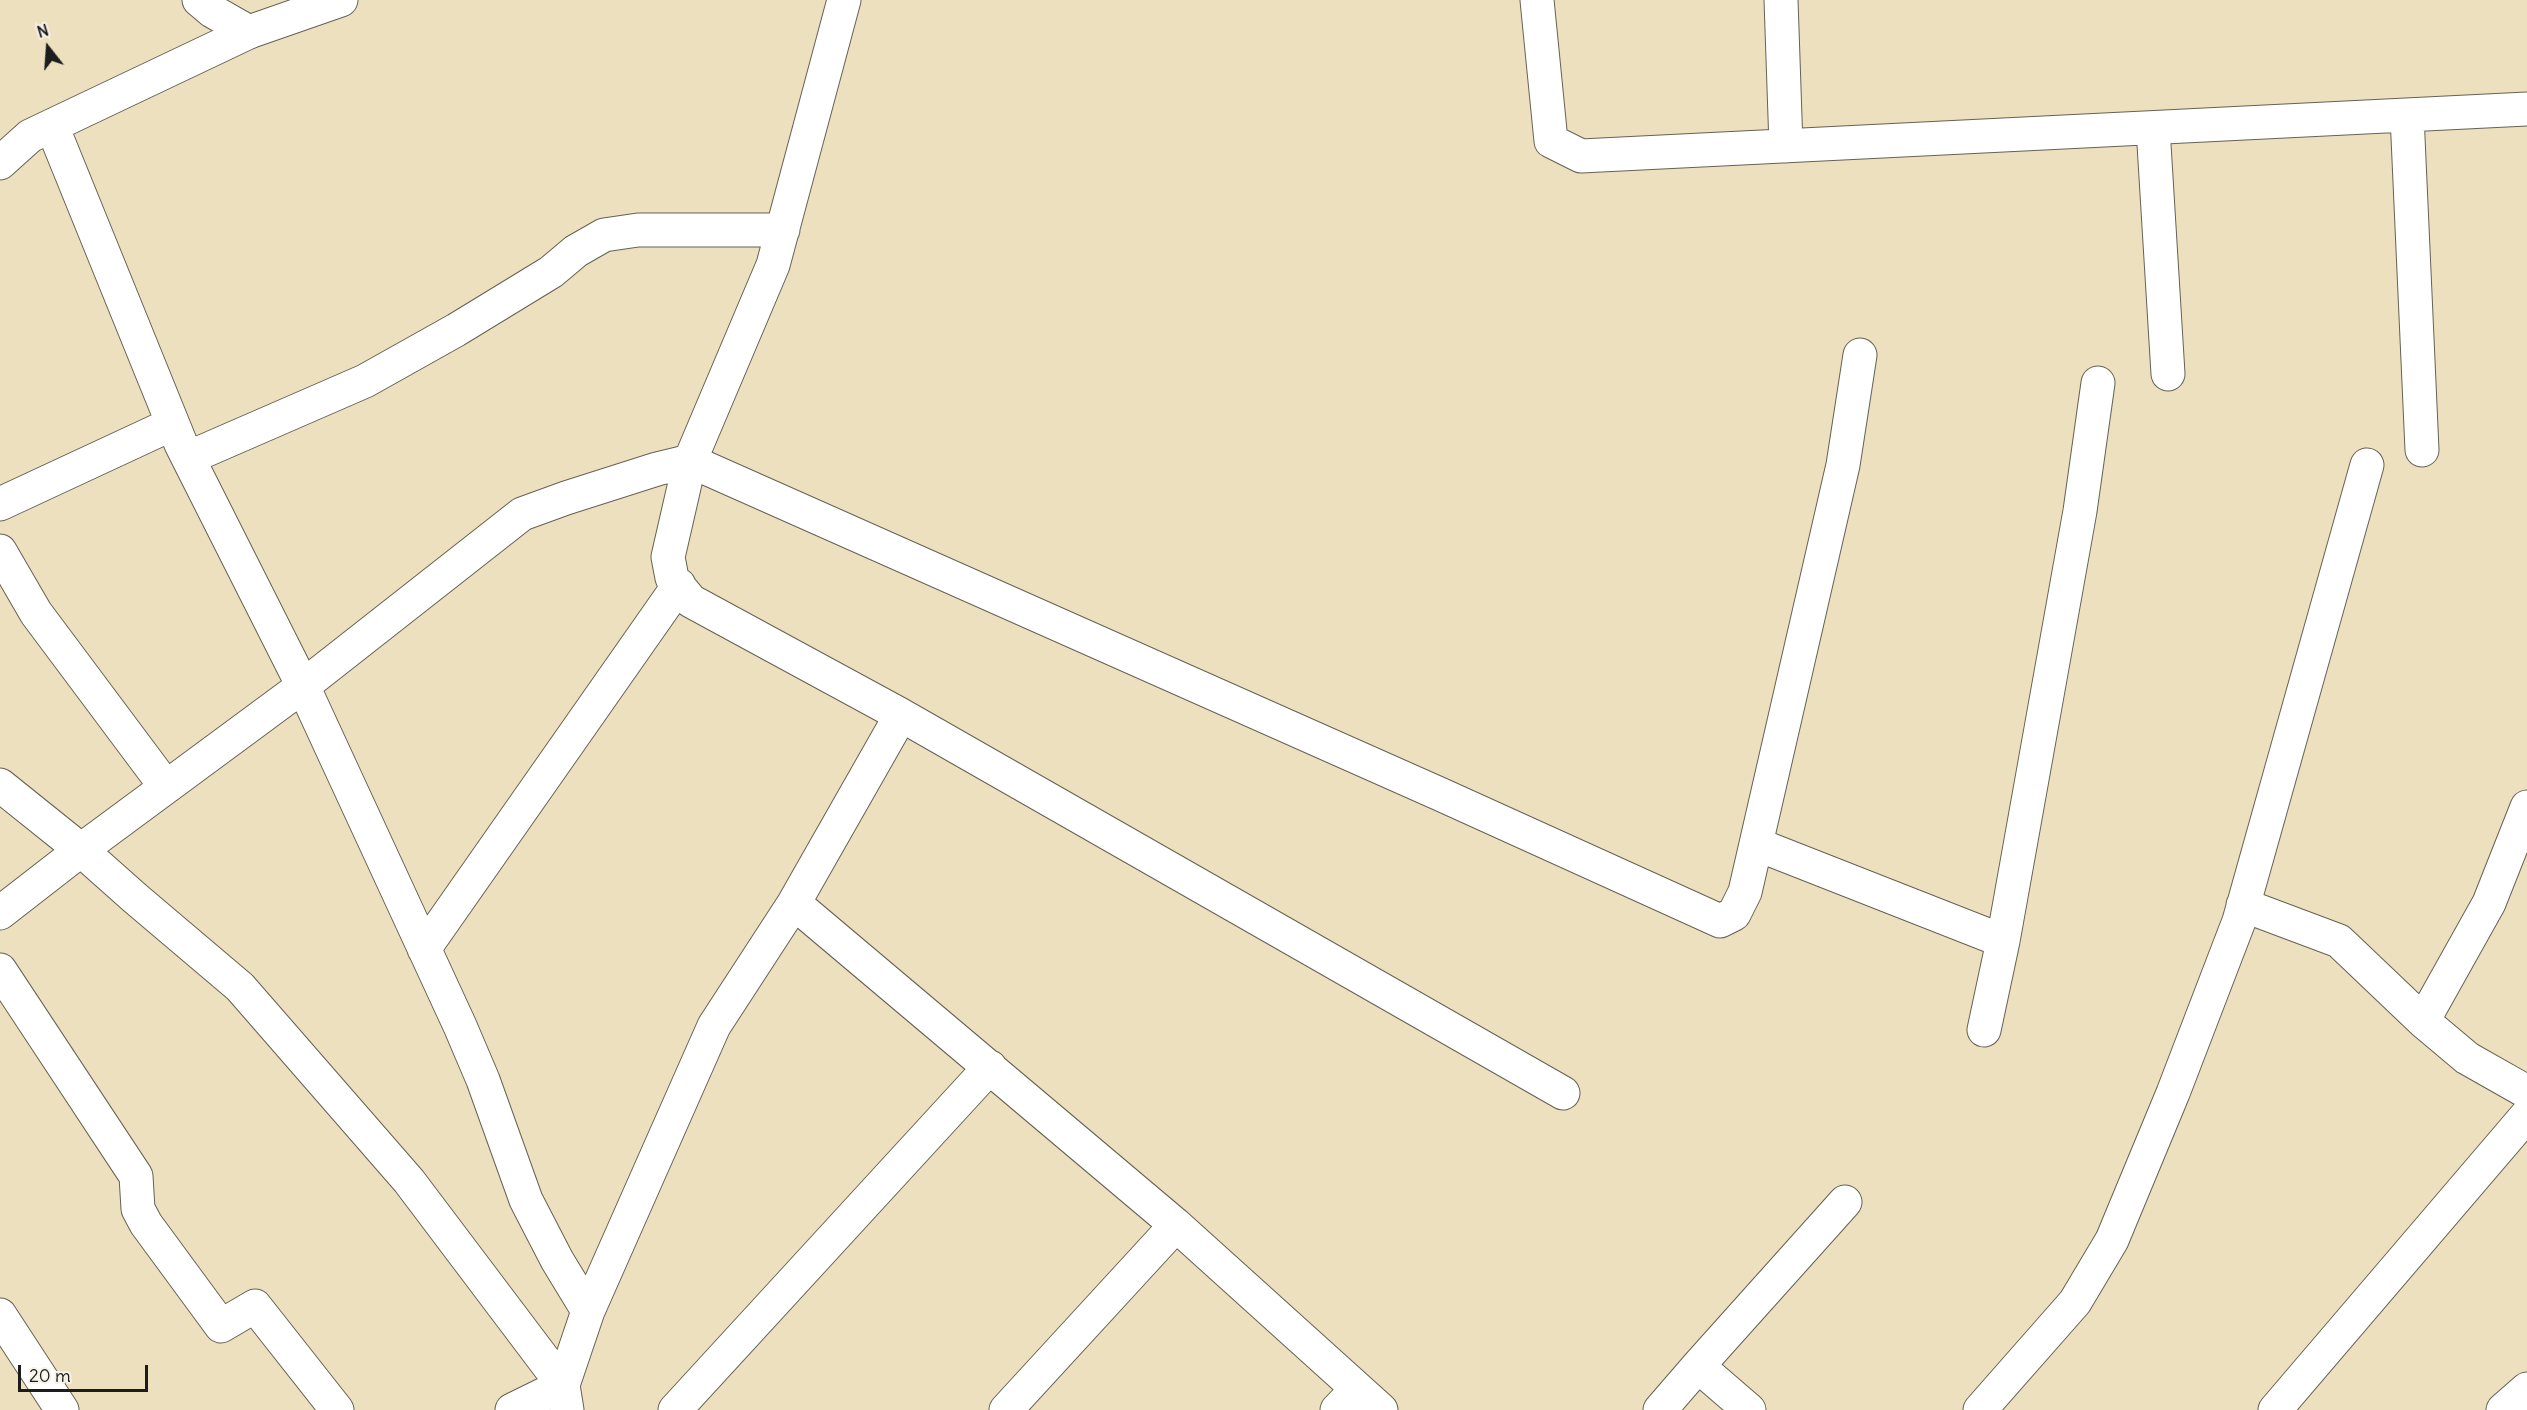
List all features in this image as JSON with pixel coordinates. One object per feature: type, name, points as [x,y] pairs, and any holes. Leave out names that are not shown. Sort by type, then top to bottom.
[{"type":"street","points":[[199,0],[212,11],[249,32]]},
{"type":"street","points":[[0,163],[30,136],[249,32],[341,0]]},
{"type":"street","points":[[844,0],[773,265],[690,461],[668,557],[672,578],[691,601],[901,715],[1563,1093]]},
{"type":"street","points":[[1537,0],[1551,141],[1581,156],[2527,109]]},
{"type":"street","points":[[1781,0],[1786,146]]},
{"type":"street","points":[[2407,115],[2422,450]]},
{"type":"street","points":[[52,126],[172,424],[303,686],[424,949],[483,1080],[526,1200],[556,1260],[588,1311]]},
{"type":"street","points":[[2153,128],[2168,374]]},
{"type":"street","points":[[188,458],[365,381],[466,324],[551,272],[576,250],[604,235],[638,230],[783,230]]},
{"type":"street","points":[[0,913],[81,850],[303,686],[522,514],[576,494],[690,461],[1720,921],[1734,914],[1745,892],[1843,465],[1860,355]]},
{"type":"street","points":[[1984,1030],[2003,941],[2080,511],[2098,383]]},
{"type":"street","points":[[0,504],[172,424]]},
{"type":"street","points":[[1980,1410],[2074,1302],[2112,1240],[2173,1093],[2243,905],[2367,465]]},
{"type":"street","points":[[0,551],[36,614],[166,787]]},
{"type":"street","points":[[424,949],[679,585]]},
{"type":"street","points":[[565,1397],[588,1311],[714,1026],[794,903],[901,715]]},
{"type":"street","points":[[0,785],[81,850],[240,987],[409,1181],[565,1397]]},
{"type":"street","points":[[2423,1020],[2489,903],[2527,807]]},
{"type":"street","points":[[1756,844],[2003,941]]},
{"type":"street","points":[[794,903],[1176,1225],[1358,1403]]},
{"type":"street","points":[[2243,905],[2339,941],[2467,1058],[2527,1092]]},
{"type":"street","points":[[0,970],[136,1176],[138,1209],[146,1224],[220,1326],[255,1306],[337,1410]]},
{"type":"street","points":[[675,1410],[990,1067]]},
{"type":"street","points":[[2275,1410],[2527,1115]]},
{"type":"street","points":[[1660,1410],[1845,1202]]},
{"type":"street","points":[[1006,1410],[1176,1225]]},
{"type":"street","points":[[0,1314],[62,1410]]},
{"type":"street","points":[[1698,1366],[1749,1410]]},
{"type":"street","points":[[2503,1410],[2527,1389]]},
{"type":"street","points":[[512,1410],[565,1397]]}]
